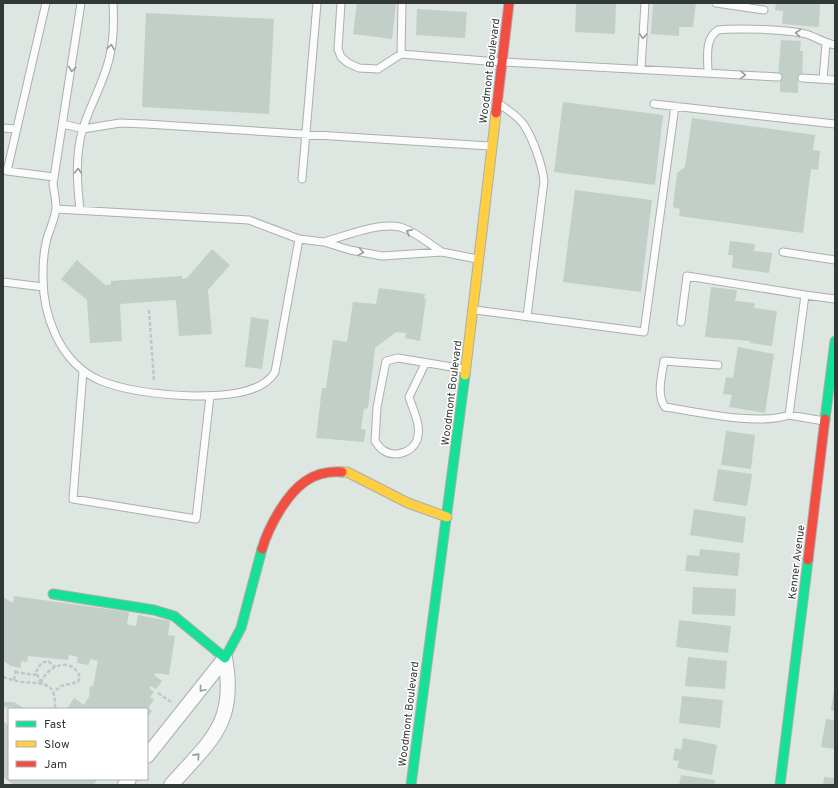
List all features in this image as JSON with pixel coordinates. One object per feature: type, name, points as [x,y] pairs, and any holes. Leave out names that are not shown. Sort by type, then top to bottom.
[{"type":"street","name":"Woodmont Boulevard","points":[[411,785],[466,369],[509,3]]},
{"type":"street","name":"Kenner Avenue","points":[[780,785],[830,422],[835,341]]},
{"type":"street","points":[[148,755],[225,658],[240,633],[269,530],[290,494],[300,483],[318,473],[347,472],[408,503],[447,517]]},
{"type":"street","points":[[53,594],[154,610],[174,616],[225,658],[229,684],[222,724],[211,740],[171,785]]},
{"type":"lane","points":[[46,3],[5,170],[54,177]]},
{"type":"lane","points":[[81,3],[54,177],[56,209],[46,244],[43,287],[45,308],[51,327],[58,341],[83,371],[114,386],[154,392],[210,396],[238,393],[270,381],[275,372],[298,239]]},
{"type":"lane","points":[[80,210],[77,168],[83,129],[110,56],[113,3]]},
{"type":"lane","points":[[302,180],[317,3]]},
{"type":"lane","points":[[341,3],[338,49],[341,57],[348,63],[359,68],[378,69],[401,54],[502,62],[778,77]]},
{"type":"lane","points":[[401,54],[402,3]]},
{"type":"lane","points":[[641,69],[644,3]]},
{"type":"lane","points":[[716,3],[764,10]]},
{"type":"lane","points":[[708,73],[710,40],[713,34],[718,30],[754,30],[800,33],[826,44],[835,45]]},
{"type":"lane","points":[[823,79],[826,44]]},
{"type":"lane","points":[[802,78],[835,80]]},
{"type":"lane","points":[[497,102],[517,116],[524,125],[544,173],[544,192],[527,317]]},
{"type":"lane","points":[[654,104],[835,124]]},
{"type":"lane","points":[[473,310],[644,332],[675,106]]},
{"type":"lane","points":[[63,124],[83,129],[130,123],[492,146]]},
{"type":"lane","points":[[3,128],[16,129]]},
{"type":"lane","points":[[56,209],[249,220],[298,239],[324,242],[350,250],[382,256],[442,252],[479,260]]},
{"type":"lane","points":[[324,242],[374,228],[392,226],[406,230],[442,252]]},
{"type":"lane","points":[[783,252],[835,260]]},
{"type":"lane","points":[[681,322],[687,276],[835,299]]},
{"type":"lane","points":[[3,282],[43,287]]},
{"type":"lane","points":[[789,415],[805,295]]},
{"type":"lane","points":[[425,364],[409,398],[418,423],[417,440],[405,452],[400,454],[391,454],[382,450],[375,441],[377,407],[386,361],[398,358],[425,364],[466,369]]},
{"type":"lane","points":[[718,365],[664,361],[660,393],[662,403],[665,407],[722,416],[776,419],[789,415],[830,422]]},
{"type":"lane","points":[[83,371],[73,499],[196,519],[210,396]]},
{"type":"path","points":[[149,310],[154,392]]},
{"type":"path","points":[[41,683],[36,670],[43,661],[51,662],[55,666]]},
{"type":"path","points":[[41,683],[48,670],[55,666],[64,665],[71,668],[80,677],[76,684],[61,686],[54,692]]},
{"type":"path","points":[[14,680],[16,670],[37,675]]},
{"type":"path","points":[[3,677],[14,680],[41,683],[48,686],[54,692],[56,708]]},
{"type":"building","points":[[357,3],[396,3],[392,39],[353,34]]},
{"type":"building","points":[[576,3],[616,3],[615,34],[575,32]]},
{"type":"building","points":[[653,3],[696,3],[693,27],[679,27],[679,36],[651,34]]},
{"type":"building","points":[[776,3],[820,3],[819,27],[782,24],[783,11],[775,10]]},
{"type":"building","points":[[417,9],[467,12],[465,38],[416,35]]},
{"type":"building","points":[[146,13],[274,19],[269,114],[142,107]]},
{"type":"building","points":[[781,40],[801,41],[800,51],[803,51],[802,81],[798,81],[798,93],[780,92],[780,80],[778,80],[778,77]]},
{"type":"building","points":[[563,102],[663,115],[655,185],[554,172]]},
{"type":"building","points":[[692,118],[815,135],[813,150],[820,151],[818,170],[811,169],[803,233],[679,216],[680,209],[673,207],[677,173],[685,167]]},
{"type":"building","points":[[575,190],[652,200],[641,292],[563,282]]},
{"type":"building","points":[[730,241],[755,244],[754,251],[772,253],[769,273],[732,268],[733,255],[728,255]]},
{"type":"building","points":[[212,249],[230,265],[208,290],[212,334],[179,336],[176,300],[120,304],[122,341],[90,343],[87,300],[61,279],[77,260],[105,285],[111,284],[111,281],[182,276],[182,279],[187,278]]},
{"type":"building","points":[[711,287],[737,290],[735,301],[755,303],[754,308],[777,311],[772,346],[750,343],[750,341],[705,337]]},
{"type":"building","points":[[379,288],[425,294],[424,299],[426,299],[420,341],[405,338],[406,333],[396,332],[375,348],[368,408],[364,409],[361,429],[366,430],[364,442],[316,438],[322,388],[326,388],[333,340],[347,342],[353,302],[376,304]]},
{"type":"building","points":[[251,317],[269,320],[262,369],[245,367]]},
{"type":"building","points":[[738,347],[774,354],[765,413],[729,407],[732,395],[723,394],[726,377],[733,378]]},
{"type":"building","points":[[726,431],[755,435],[751,469],[721,465]]},
{"type":"building","points":[[718,469],[752,474],[747,506],[713,501]]},
{"type":"building","points":[[694,509],[746,517],[743,543],[690,535]]},
{"type":"building","points":[[700,549],[740,553],[738,576],[685,571],[687,555],[699,556]]},
{"type":"building","points":[[693,587],[736,589],[735,616],[692,614]]},
{"type":"building","points":[[14,596],[129,612],[127,624],[136,626],[138,615],[170,621],[168,635],[175,636],[169,675],[156,673],[154,675],[162,681],[156,689],[151,686],[149,688],[154,692],[150,697],[154,700],[148,708],[68,708],[74,698],[84,705],[90,695],[90,686],[93,686],[98,661],[90,659],[89,665],[77,663],[78,657],[69,655],[68,660],[28,656],[27,662],[21,661],[21,668],[11,666],[3,661],[3,597],[13,603]]},
{"type":"building","points":[[679,620],[731,626],[728,653],[676,647]]},
{"type":"building","points":[[688,657],[727,661],[725,689],[685,686]]},
{"type":"building","points":[[835,689],[835,711],[831,710]]},
{"type":"building","points":[[682,696],[723,700],[720,728],[679,723]]},
{"type":"building","points":[[3,702],[14,702],[23,708],[14,708],[3,707]]},
{"type":"building","points":[[148,708],[152,711],[148,717]]},
{"type":"building","points":[[826,719],[835,720],[835,749],[821,747]]},
{"type":"building","points":[[3,721],[8,725],[8,780],[97,780],[93,785],[14,785],[3,777]]},
{"type":"building","points":[[683,738],[717,745],[712,775],[677,768],[679,761],[673,760],[675,748],[681,750]]},
{"type":"building","points":[[681,775],[715,780],[714,785],[679,785]]},
{"type":"building","points":[[824,777],[835,778],[835,785],[823,785]]},
{"type":"traffic: fast","points":[[825,419],[835,341]]},
{"type":"traffic: fast","points":[[411,785],[465,375]]},
{"type":"traffic: fast","points":[[53,594],[154,610],[174,616],[225,658],[241,628],[262,549]]},
{"type":"traffic: fast","points":[[780,785],[808,560]]},
{"type":"traffic: slow","points":[[465,375],[496,113]]},
{"type":"traffic: slow","points":[[342,472],[347,472],[408,503],[447,517]]},
{"type":"traffic: jam","points":[[496,113],[509,3]]},
{"type":"traffic: jam","points":[[808,560],[825,419]]},
{"type":"traffic: jam","points":[[262,549],[267,534],[277,515],[298,487],[313,477],[331,472],[342,472]]}]
